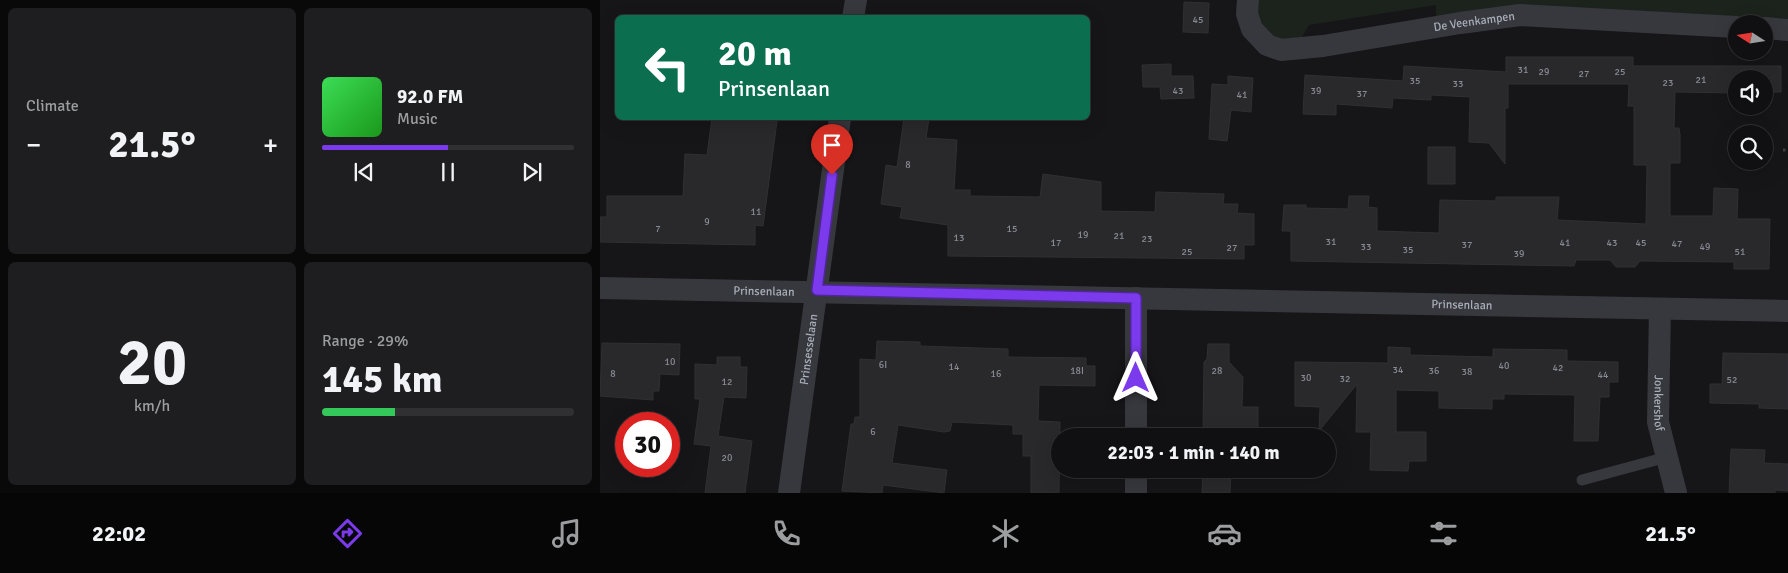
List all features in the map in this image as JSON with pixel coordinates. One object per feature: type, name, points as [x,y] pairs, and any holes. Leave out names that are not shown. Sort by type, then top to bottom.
[{"type":"street","points":[[854,15],[856,0]]},
{"type":"street","name":"De Veenkampen","points":[[1248,0],[1247,14],[1252,29],[1267,45],[1281,50],[1323,46],[1460,23],[1520,16],[1728,27]]},
{"type":"street","points":[[1773,29],[1788,30]]},
{"type":"street","name":"Prinsesselaan","points":[[790,493],[840,120]]},
{"type":"street","name":"Prinsenlaan","points":[[600,288],[817,290],[1788,311]]},
{"type":"street","points":[[1136,298],[1136,428]]},
{"type":"street","name":"Jonkershof","points":[[1660,309],[1658,422],[1676,493]]},
{"type":"street","points":[[1136,478],[1136,493]]},
{"type":"lane","points":[[1582,480],[1667,457]]},
{"type":"path","points":[[1783,150],[1788,150]]},
{"type":"shaded area","points":[[1256,0],[1788,0],[1788,22],[1773,21],[1773,15],[1728,15],[1728,19],[1604,13],[1436,18],[1436,5],[1309,25],[1300,40],[1279,41],[1259,25]]},
{"type":"building","points":[[1184,2],[1209,3],[1208,33],[1183,32]]},
{"type":"building","points":[[1506,57],[1633,57],[1633,66],[1781,66],[1781,92],[1773,92],[1773,70],[1728,70],[1728,93],[1675,92],[1674,128],[1679,128],[1680,163],[1670,163],[1670,216],[1713,216],[1714,188],[1738,189],[1737,219],[1770,219],[1769,269],[1734,269],[1734,262],[1640,261],[1635,267],[1616,267],[1610,260],[1576,260],[1574,266],[1291,261],[1291,231],[1282,231],[1284,205],[1306,205],[1306,208],[1348,209],[1349,196],[1369,196],[1368,207],[1377,208],[1377,231],[1439,233],[1440,200],[1496,201],[1496,197],[1559,197],[1557,220],[1646,224],[1647,165],[1634,165],[1634,106],[1628,106],[1629,84],[1508,84],[1508,108],[1505,108],[1505,164],[1489,143],[1469,142],[1470,97],[1431,95],[1431,100],[1393,98],[1392,108],[1336,104],[1336,115],[1303,114],[1305,75],[1403,81],[1404,66],[1506,72]]},
{"type":"building","points":[[1171,64],[1171,76],[1193,76],[1194,98],[1161,99],[1160,87],[1143,87],[1142,65]]},
{"type":"building","points":[[1228,76],[1253,78],[1251,112],[1231,110],[1227,141],[1209,139],[1212,84],[1228,85]]},
{"type":"building","points":[[712,120],[777,121],[763,226],[755,225],[755,245],[600,242],[600,217],[607,217],[607,196],[683,196],[685,154],[707,155]]},
{"type":"building","points":[[904,120],[929,120],[926,138],[957,140],[954,190],[970,190],[970,196],[1040,197],[1043,174],[1101,182],[1101,211],[1155,212],[1156,192],[1224,194],[1223,204],[1238,204],[1237,213],[1254,214],[1254,245],[1244,245],[1244,259],[948,256],[948,225],[900,218],[902,207],[881,204],[886,165],[897,167]]},
{"type":"building","points":[[1428,147],[1455,147],[1455,184],[1428,184]]},
{"type":"building","points":[[877,341],[920,342],[920,346],[1008,349],[1008,357],[1086,358],[1086,366],[1095,366],[1095,386],[1039,385],[1038,421],[1060,422],[1060,428],[1051,428],[1051,478],[1059,478],[1059,493],[1031,493],[1031,456],[1023,456],[1023,434],[1013,434],[1013,425],[952,422],[950,431],[944,432],[898,425],[892,463],[947,470],[944,493],[883,485],[882,493],[842,491],[851,424],[854,424],[855,417],[860,417],[860,359],[876,360]]},
{"type":"building","points":[[602,343],[680,344],[679,375],[660,374],[659,391],[653,391],[653,400],[600,396]]},
{"type":"building","points":[[1208,344],[1229,344],[1229,362],[1243,377],[1242,407],[1258,407],[1258,428],[1203,428],[1204,362],[1207,359]]},
{"type":"building","points":[[1388,347],[1410,348],[1410,355],[1493,357],[1493,349],[1567,350],[1567,361],[1618,362],[1618,382],[1609,382],[1609,397],[1600,397],[1598,441],[1574,441],[1575,395],[1504,394],[1504,399],[1492,399],[1492,409],[1439,408],[1439,391],[1396,390],[1396,432],[1426,432],[1426,461],[1409,461],[1408,471],[1370,470],[1371,432],[1356,432],[1357,384],[1321,428],[1319,428],[1320,407],[1295,406],[1295,362],[1388,363]]},
{"type":"building","points":[[1723,353],[1788,354],[1788,409],[1759,408],[1759,404],[1710,403],[1710,384],[1722,384]]},
{"type":"building","points":[[717,357],[740,357],[740,367],[747,367],[746,398],[724,397],[718,436],[752,441],[745,493],[705,493],[711,446],[694,444],[700,399],[695,399],[695,364],[717,365]]},
{"type":"building","points":[[1731,449],[1765,450],[1764,463],[1788,464],[1788,491],[1775,490],[1775,493],[1729,493]]},
{"type":"building","points":[[1203,478],[1231,478],[1230,493],[1202,493]]},
{"type":"route","points":[[832,175],[817,290],[1136,298],[1136,378]]}]
